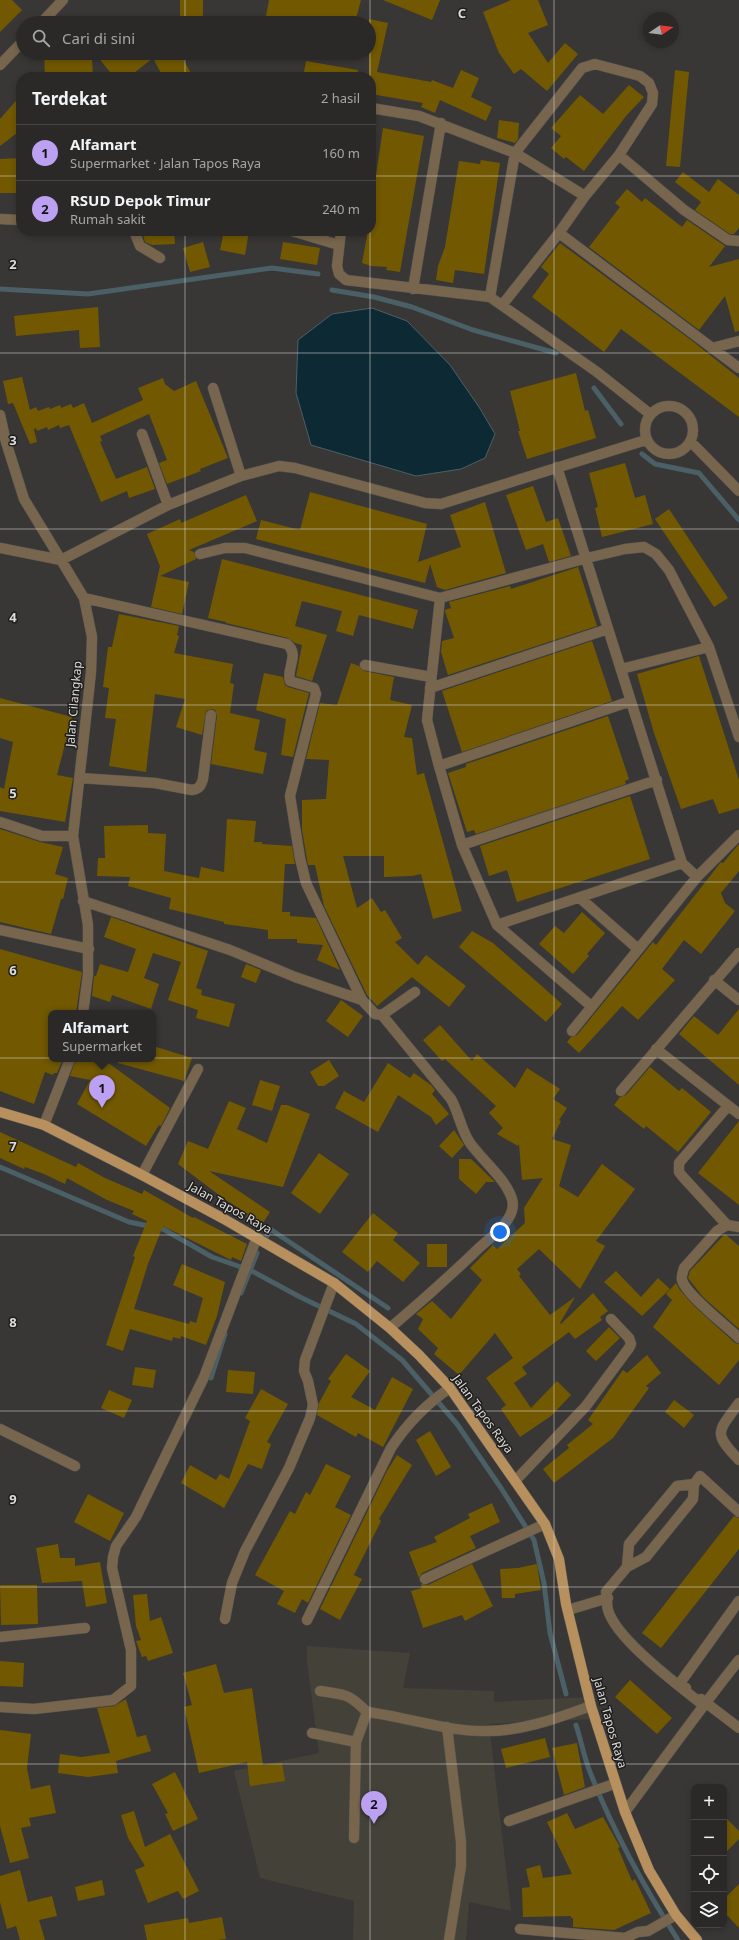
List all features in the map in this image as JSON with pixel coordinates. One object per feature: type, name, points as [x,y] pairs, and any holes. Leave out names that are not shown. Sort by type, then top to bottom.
[{"type":"main road","name":"Jalan Tapos Raya","points":[[0,1112],[44,1126],[142,1174],[257,1237],[334,1283],[390,1328],[419,1355],[515,1481],[559,1559],[568,1610],[591,1706],[614,1784],[649,1870],[673,1917],[697,1940]]},
{"type":"street","points":[[48,16],[63,0]]},
{"type":"street","points":[[0,65],[16,48]]},
{"type":"street","points":[[490,297],[515,153],[582,68],[595,64],[640,76],[649,83],[653,93],[652,104],[619,155],[585,196],[559,233],[503,304]]},
{"type":"street","points":[[376,109],[419,116],[441,123],[515,153],[585,196]]},
{"type":"street","points":[[413,289],[441,123]]},
{"type":"street","points":[[619,155],[684,210],[728,240],[739,241]]},
{"type":"street","points":[[0,219],[16,220]]},
{"type":"street","points":[[559,233],[739,368]]},
{"type":"street","points":[[136,236],[140,246],[160,258]]},
{"type":"street","points":[[309,236],[339,245]]},
{"type":"street","points":[[340,236],[337,266],[339,274],[346,280],[490,297],[503,304],[597,372],[650,414]]},
{"type":"street","points":[[712,348],[739,341]]},
{"type":"street","points":[[213,388],[241,476]]},
{"type":"street","points":[[672,405],[683,410],[691,419],[694,431],[691,442],[681,452],[668,455],[655,451],[646,440],[644,426],[650,414],[660,407],[672,405]]},
{"type":"street","name":"Jalan Cilangkap","points":[[0,415],[6,442],[24,499],[84,598],[92,637],[91,672],[73,836],[88,925],[88,974],[84,1010]]},
{"type":"street","points":[[142,434],[168,505]]},
{"type":"street","points":[[0,548],[61,560],[168,505],[241,476],[280,466],[295,468],[424,503],[441,504],[646,440]]},
{"type":"street","points":[[691,442],[739,491]]},
{"type":"street","points":[[557,467],[587,558],[682,863],[698,877]]},
{"type":"street","points":[[200,554],[225,548],[245,548],[440,598],[587,558],[625,549],[644,547],[656,554],[669,570],[709,647],[739,737]]},
{"type":"street","points":[[84,598],[287,644],[292,648],[294,653],[288,677],[290,681],[314,688],[316,694],[290,796],[300,858],[306,882],[362,1000],[375,1014],[382,1015],[451,1099],[470,1143],[505,1186],[512,1198],[513,1207],[508,1220],[444,1283],[390,1328]]},
{"type":"street","points":[[440,598],[427,720],[462,845],[497,925],[591,1006]]},
{"type":"street","points":[[430,688],[608,629]]},
{"type":"street","points":[[621,669],[709,647]]},
{"type":"street","points":[[365,665],[431,677]]},
{"type":"street","points":[[439,766],[631,701]]},
{"type":"street","points":[[80,778],[155,783],[192,790],[197,789],[201,786],[203,780],[211,715]]},
{"type":"street","points":[[462,845],[657,780]]},
{"type":"street","points":[[0,822],[42,836],[73,836]]},
{"type":"street","points":[[572,1031],[698,877],[739,835]]},
{"type":"street","points":[[497,925],[682,863]]},
{"type":"street","points":[[580,898],[638,949]]},
{"type":"street","points":[[84,901],[230,950],[295,977],[362,1000]]},
{"type":"street","points":[[0,930],[89,949]]},
{"type":"street","points":[[621,1091],[739,952]]},
{"type":"street","points":[[714,980],[739,1000]]},
{"type":"street","points":[[382,1015],[415,992]]},
{"type":"street","points":[[656,1049],[739,1114]]},
{"type":"street","points":[[44,1126],[69,1062]]},
{"type":"street","points":[[142,1174],[198,1070]]},
{"type":"street","points":[[728,1106],[679,1164],[679,1172],[727,1225],[739,1227]]},
{"type":"street","points":[[727,1225],[717,1231],[684,1268],[682,1282],[693,1296],[739,1338]]},
{"type":"street","points":[[0,1707],[34,1710],[113,1700],[131,1686],[130,1650],[113,1579],[112,1557],[120,1538],[136,1517],[204,1377],[257,1237]]},
{"type":"street","points":[[225,1619],[232,1583],[244,1550],[289,1468],[310,1418],[313,1405],[308,1381],[304,1371],[305,1360],[334,1283]]},
{"type":"street","points":[[515,1481],[586,1406],[629,1348],[631,1344],[629,1338],[611,1318]]},
{"type":"street","points":[[307,1620],[391,1448],[405,1427],[427,1405],[447,1390]]},
{"type":"street","points":[[739,1403],[722,1426],[720,1435],[723,1444],[739,1460]]},
{"type":"street","points":[[0,1429],[75,1466]]},
{"type":"street","points":[[739,1512],[700,1476],[694,1484],[693,1499],[646,1557],[627,1567],[606,1592],[608,1598],[607,1610],[621,1634],[704,1703],[739,1728]]},
{"type":"street","points":[[627,1567],[629,1544],[677,1486],[694,1484]]},
{"type":"street","points":[[425,1579],[541,1527]]},
{"type":"street","points":[[568,1610],[608,1598]]},
{"type":"street","points":[[704,1703],[680,1683],[739,1601]]},
{"type":"street","points":[[0,1637],[85,1628]]},
{"type":"street","points":[[625,1812],[676,1744],[704,1703],[739,1660]]},
{"type":"street","points":[[320,1691],[354,1698],[367,1712],[447,1727],[487,1731],[537,1725],[591,1706]]},
{"type":"street","points":[[354,1838],[356,1742],[367,1712]]},
{"type":"street","points":[[447,1727],[461,1842],[461,1866],[449,1940]]},
{"type":"street","points":[[312,1732],[356,1742]]},
{"type":"street","points":[[509,1821],[614,1784]]},
{"type":"street","points":[[520,1929],[624,1939],[638,1932],[648,1932],[673,1917]]},
{"type":"shaded area","points":[[307,1646],[410,1653],[403,1688],[494,1691],[494,1702],[589,1697],[595,1719],[489,1724],[511,1911],[469,1902],[466,1940],[353,1940],[354,1901],[260,1878],[234,1771],[319,1753],[307,1662]]},
{"type":"water","points":[[372,308],[407,321],[450,365],[479,407],[495,434],[485,458],[461,469],[416,476],[311,445],[296,393],[298,340],[332,314]]},
{"type":"building","points":[[0,0],[12,0],[22,10],[0,32]]},
{"type":"building","points":[[180,0],[203,0],[203,16],[180,16]]},
{"type":"building","points":[[269,0],[361,0],[357,16],[266,16]]},
{"type":"building","points":[[383,0],[440,0],[432,20]]},
{"type":"building","points":[[511,0],[538,0],[548,25],[528,33],[548,63],[565,43],[578,54],[547,91],[521,69],[514,74],[499,53],[483,12]]},
{"type":"building","points":[[376,20],[388,23],[377,72],[431,82],[432,80],[453,88],[461,70],[479,78],[471,97],[492,107],[486,121],[440,100],[435,113],[421,107],[423,103],[376,95],[376,72],[369,72],[369,60],[376,60]]},
{"type":"building","points":[[44,60],[92,60],[93,72],[45,72]]},
{"type":"building","points":[[100,60],[150,60],[135,72],[110,72]]},
{"type":"building","points":[[154,60],[184,60],[190,72],[160,72]]},
{"type":"building","points":[[306,61],[358,70],[358,72],[304,72]]},
{"type":"building","points":[[675,70],[689,72],[680,167],[666,166]]},
{"type":"building","points":[[629,85],[644,97],[626,116],[584,171],[566,157],[564,159],[551,148],[561,136],[551,128],[580,95],[603,114]]},
{"type":"building","points":[[16,101],[16,134],[0,146],[0,119]]},
{"type":"building","points":[[499,120],[519,123],[518,139],[515,143],[497,138]]},
{"type":"building","points":[[383,128],[424,136],[400,272],[386,270],[387,267],[371,266],[362,263],[367,236],[376,236],[376,175]]},
{"type":"building","points":[[16,158],[16,193],[0,193],[0,159]]},
{"type":"building","points":[[481,160],[500,163],[484,274],[455,270],[453,283],[436,280],[438,266],[445,247],[459,161],[480,164]]},
{"type":"building","points":[[683,172],[709,192],[718,179],[739,195],[739,228],[734,234],[730,234],[695,210],[701,202],[675,182]]},
{"type":"building","points":[[627,189],[642,202],[645,198],[682,227],[687,220],[725,246],[709,267],[739,259],[739,331],[735,332],[725,296],[699,330],[589,247],[620,207],[615,203]]},
{"type":"building","points":[[143,236],[174,236],[175,244],[152,245],[145,242]]},
{"type":"building","points":[[223,236],[248,236],[245,255],[220,250]]},
{"type":"building","points":[[203,242],[210,267],[190,272],[183,248]]},
{"type":"building","points":[[283,242],[320,248],[317,265],[280,259]]},
{"type":"building","points":[[560,243],[691,340],[739,378],[739,417],[621,329],[604,352],[532,297],[549,274],[541,267]]},
{"type":"building","points":[[98,307],[100,347],[80,348],[79,330],[16,336],[14,316]]},
{"type":"building","points":[[576,373],[585,411],[588,410],[596,438],[527,459],[518,431],[520,431],[510,391]]},
{"type":"building","points":[[22,377],[30,410],[36,407],[38,411],[49,407],[50,409],[60,405],[61,408],[71,404],[73,408],[84,403],[92,423],[143,400],[138,388],[163,378],[165,384],[174,391],[196,381],[228,458],[200,469],[201,471],[167,484],[159,463],[167,460],[149,414],[100,436],[102,441],[100,442],[116,479],[147,467],[155,489],[129,498],[127,491],[101,502],[69,425],[60,428],[59,425],[48,430],[47,427],[37,431],[36,428],[34,429],[37,442],[30,444],[13,403],[8,404],[3,381]]},
{"type":"building","points":[[625,463],[635,498],[645,495],[653,524],[602,537],[595,508],[598,507],[589,473]]},
{"type":"building","points":[[533,486],[546,522],[558,518],[571,556],[549,562],[543,544],[526,550],[506,495]]},
{"type":"building","points":[[310,492],[427,524],[418,562],[461,547],[450,515],[485,502],[506,573],[445,590],[437,587],[430,564],[425,583],[256,539],[261,520],[300,530]]},
{"type":"building","points":[[246,495],[257,521],[189,550],[194,552],[196,559],[160,576],[189,582],[182,614],[151,607],[160,566],[147,534],[180,519],[181,523]]},
{"type":"building","points":[[669,509],[728,598],[714,607],[655,519]]},
{"type":"building","points":[[222,559],[418,610],[413,629],[359,615],[353,636],[336,631],[342,611],[302,601],[295,626],[327,635],[312,681],[296,676],[302,645],[295,643],[288,638],[208,618]]},
{"type":"building","points":[[578,567],[597,626],[448,675],[441,652],[442,641],[454,638],[445,611],[451,608],[449,602],[510,586],[511,589]]},
{"type":"building","points":[[119,614],[179,626],[177,635],[179,636],[174,653],[233,664],[230,683],[234,684],[230,713],[260,720],[254,750],[267,753],[263,774],[211,764],[217,716],[215,710],[211,709],[206,711],[202,735],[176,727],[185,699],[155,694],[146,772],[109,766],[116,719],[105,718],[109,688],[103,687],[108,647],[112,647]]},
{"type":"building","points":[[592,641],[612,701],[462,752],[442,691]]},
{"type":"building","points":[[699,656],[739,780],[739,808],[719,814],[713,799],[681,809],[654,733],[637,674]]},
{"type":"building","points":[[351,663],[359,666],[364,671],[394,677],[390,700],[412,705],[404,737],[412,738],[417,775],[424,773],[462,911],[433,919],[421,874],[412,876],[384,877],[384,856],[343,856],[357,908],[372,898],[381,912],[385,910],[402,938],[395,942],[418,965],[426,955],[466,986],[449,1007],[412,977],[377,1006],[367,995],[324,906],[315,865],[308,865],[302,830],[302,800],[326,799],[329,760],[306,759],[320,703],[337,705]]},
{"type":"building","points":[[264,673],[283,677],[285,685],[288,687],[309,693],[293,757],[281,755],[286,719],[256,710]]},
{"type":"building","points":[[0,698],[72,717],[57,775],[73,778],[65,822],[0,811],[0,787],[4,789],[13,742],[0,738]]},
{"type":"building","points":[[608,716],[629,779],[625,781],[626,784],[476,834],[474,830],[467,832],[448,773],[466,767],[466,764]]},
{"type":"building","points":[[630,796],[650,859],[517,902],[507,870],[489,876],[480,846]]},
{"type":"building","points":[[227,819],[256,821],[254,842],[292,846],[295,864],[285,864],[282,912],[290,912],[290,916],[316,918],[340,970],[317,960],[323,945],[297,943],[297,939],[268,939],[268,930],[224,924],[224,922],[169,909],[171,898],[128,886],[130,877],[97,876],[98,858],[105,858],[104,826],[148,825],[148,833],[166,834],[164,871],[199,878],[201,867],[224,872]]},
{"type":"building","points":[[0,829],[40,842],[63,847],[55,874],[68,878],[63,899],[61,899],[51,934],[0,922]]},
{"type":"building","points":[[739,844],[739,871],[721,893],[725,903],[735,911],[701,954],[684,940],[662,969],[675,980],[638,1020],[622,1006],[579,1053],[567,1042],[571,1037],[577,1035],[653,942],[656,945],[721,862],[723,863]]},
{"type":"building","points":[[582,912],[605,933],[587,954],[589,956],[573,974],[539,944],[555,926],[564,933]]},
{"type":"building","points":[[111,917],[208,951],[196,988],[202,990],[201,995],[235,1004],[229,1027],[196,1018],[198,1010],[168,1000],[181,962],[153,953],[144,978],[159,984],[151,1009],[112,995],[110,1002],[92,996],[94,976],[96,976],[100,964],[128,972],[136,949],[104,937]]},
{"type":"building","points":[[472,931],[493,943],[562,1004],[546,1022],[459,947]]},
{"type":"building","points":[[0,949],[82,972],[76,1010],[48,1010],[48,1062],[62,1062],[57,1073],[54,1073],[53,1075],[45,1072],[34,1104],[0,1091]]},
{"type":"building","points":[[246,964],[261,970],[256,983],[241,977]]},
{"type":"building","points":[[341,1000],[363,1016],[348,1037],[326,1021]]},
{"type":"building","points":[[739,1009],[739,1085],[679,1034],[694,1016],[718,1035]]},
{"type":"building","points":[[440,1025],[472,1061],[477,1054],[515,1088],[527,1068],[560,1089],[553,1099],[567,1108],[559,1120],[561,1121],[552,1139],[571,1145],[559,1186],[578,1197],[602,1164],[635,1189],[596,1241],[605,1246],[580,1289],[539,1249],[517,1269],[521,1274],[519,1276],[550,1315],[575,1297],[560,1323],[561,1324],[593,1293],[608,1311],[600,1317],[602,1320],[575,1339],[569,1332],[522,1367],[527,1374],[514,1383],[531,1408],[557,1381],[571,1395],[551,1416],[520,1437],[501,1409],[506,1405],[486,1378],[513,1358],[495,1333],[459,1375],[434,1354],[438,1348],[418,1329],[423,1319],[416,1314],[432,1301],[451,1319],[482,1280],[470,1268],[493,1245],[497,1249],[525,1223],[524,1208],[543,1178],[522,1180],[519,1144],[518,1146],[497,1134],[503,1128],[489,1113],[496,1106],[445,1059],[442,1061],[423,1040]]},
{"type":"building","points":[[156,1047],[192,1058],[184,1081],[118,1063],[156,1062]]},
{"type":"building","points":[[329,1060],[339,1076],[324,1086],[318,1086],[310,1072]]},
{"type":"building","points":[[75,1062],[107,1062],[170,1108],[161,1126],[159,1125],[146,1146],[77,1104],[90,1080],[70,1076]]},
{"type":"building","points":[[388,1063],[410,1078],[414,1073],[431,1085],[435,1090],[432,1094],[449,1114],[436,1125],[431,1117],[398,1095],[378,1132],[335,1108],[344,1091],[364,1102]]},
{"type":"building","points":[[650,1067],[679,1091],[682,1088],[711,1112],[678,1152],[646,1126],[644,1129],[614,1105],[620,1097],[626,1095]]},
{"type":"building","points":[[260,1080],[280,1086],[272,1111],[252,1105]]},
{"type":"building","points":[[229,1101],[246,1108],[237,1129],[267,1143],[281,1105],[287,1105],[310,1114],[283,1187],[209,1171],[270,1212],[261,1226],[246,1217],[248,1214],[223,1198],[178,1164],[188,1141],[208,1149]]},
{"type":"building","points":[[739,1121],[739,1205],[698,1173]]},
{"type":"building","points":[[454,1130],[464,1145],[452,1158],[439,1146]]},
{"type":"building","points":[[0,1132],[76,1167],[78,1163],[105,1178],[142,1194],[144,1190],[193,1218],[194,1217],[247,1244],[241,1261],[232,1257],[231,1260],[163,1226],[148,1264],[134,1309],[189,1324],[190,1321],[196,1323],[203,1298],[173,1285],[182,1264],[225,1282],[217,1316],[206,1345],[181,1336],[180,1339],[173,1337],[172,1341],[130,1329],[123,1351],[106,1345],[135,1257],[133,1256],[147,1221],[132,1214],[134,1211],[107,1200],[67,1178],[65,1184],[44,1174],[25,1167],[24,1169],[0,1158]]},
{"type":"building","points":[[319,1153],[349,1174],[320,1214],[291,1193]]},
{"type":"building","points":[[459,1159],[471,1159],[495,1182],[486,1182],[476,1194],[459,1179]]},
{"type":"building","points":[[373,1213],[398,1233],[393,1240],[420,1263],[403,1282],[377,1261],[368,1272],[342,1252]]},
{"type":"building","points":[[725,1234],[739,1246],[739,1329],[703,1297],[688,1278],[690,1271]]},
{"type":"building","points":[[427,1244],[447,1244],[447,1267],[427,1267]]},
{"type":"building","points":[[616,1271],[641,1297],[658,1278],[670,1289],[642,1316],[604,1282]]},
{"type":"building","points":[[676,1283],[694,1306],[735,1343],[739,1344],[739,1360],[719,1385],[653,1327],[672,1300],[666,1294]]},
{"type":"building","points":[[609,1327],[620,1338],[596,1361],[586,1351]]},
{"type":"building","points":[[346,1354],[370,1371],[351,1397],[375,1410],[392,1377],[413,1389],[383,1447],[358,1433],[356,1437],[317,1415],[319,1403],[331,1381],[328,1379]]},
{"type":"building","points":[[647,1355],[661,1373],[646,1386],[649,1388],[613,1438],[554,1483],[543,1469],[569,1448],[567,1445],[593,1424],[588,1420],[623,1370],[627,1373]]},
{"type":"building","points":[[135,1367],[156,1370],[153,1388],[132,1385]]},
{"type":"building","points":[[228,1370],[255,1372],[253,1394],[226,1392]]},
{"type":"building","points":[[261,1389],[288,1404],[267,1442],[271,1444],[262,1469],[248,1464],[224,1508],[181,1483],[190,1465],[216,1480],[220,1474],[229,1479],[250,1421],[245,1418]]},
{"type":"building","points":[[109,1390],[132,1400],[124,1418],[101,1408]]},
{"type":"building","points":[[674,1400],[694,1415],[684,1428],[665,1412]]},
{"type":"building","points":[[430,1431],[451,1467],[436,1476],[416,1440]]},
{"type":"building","points":[[397,1455],[412,1465],[379,1519],[381,1521],[354,1575],[362,1579],[340,1620],[320,1609],[387,1471]]},
{"type":"building","points":[[326,1464],[351,1476],[335,1507],[351,1515],[308,1603],[302,1599],[295,1613],[277,1604],[284,1591],[255,1575],[290,1511],[295,1514],[306,1492],[310,1495]]},
{"type":"building","points":[[88,1494],[124,1513],[110,1541],[74,1522]]},
{"type":"building","points":[[492,1503],[500,1522],[470,1536],[476,1548],[422,1573],[419,1578],[409,1552],[437,1542],[434,1537],[470,1518],[468,1514]]},
{"type":"building","points":[[734,1516],[739,1518],[739,1549],[661,1648],[642,1633]]},
{"type":"building","points":[[58,1544],[60,1558],[75,1558],[75,1566],[100,1562],[107,1603],[86,1607],[82,1581],[42,1583],[36,1548]]},
{"type":"building","points":[[472,1564],[493,1606],[465,1621],[462,1615],[423,1628],[411,1591],[422,1588],[421,1584],[428,1585]]},
{"type":"building","points":[[537,1564],[541,1590],[515,1594],[515,1598],[502,1598],[500,1569],[518,1568]]},
{"type":"building","points":[[0,1585],[37,1585],[38,1624],[1,1625]]},
{"type":"building","points":[[147,1594],[150,1621],[161,1617],[173,1653],[148,1661],[146,1656],[142,1657],[136,1641],[141,1640],[136,1626],[133,1595]]},
{"type":"building","points":[[0,1661],[24,1663],[23,1687],[0,1686]]},
{"type":"building","points":[[216,1664],[224,1693],[252,1688],[263,1765],[282,1763],[285,1781],[250,1786],[247,1762],[199,1773],[184,1707],[192,1705],[183,1673]]},
{"type":"building","points":[[630,1680],[672,1718],[657,1734],[615,1697]]},
{"type":"building","points":[[126,1699],[137,1737],[146,1735],[151,1751],[116,1761],[118,1773],[88,1777],[58,1773],[60,1754],[81,1757],[110,1753],[97,1708],[114,1706]]},
{"type":"building","points":[[0,1730],[31,1734],[27,1768],[31,1789],[50,1785],[56,1813],[29,1818],[31,1826],[21,1828],[29,1858],[10,1863],[0,1826]]},
{"type":"building","points":[[545,1738],[550,1757],[506,1768],[501,1749]]},
{"type":"building","points":[[577,1743],[585,1787],[564,1795],[552,1748]]},
{"type":"building","points":[[175,1772],[198,1819],[173,1831],[165,1814],[168,1813],[152,1784]]},
{"type":"building","points":[[134,1811],[145,1847],[170,1834],[199,1891],[183,1899],[178,1891],[148,1903],[135,1870],[145,1866],[128,1838],[121,1815]]},
{"type":"building","points":[[567,1813],[575,1829],[603,1817],[620,1847],[618,1848],[632,1881],[635,1879],[651,1913],[614,1930],[573,1927],[573,1918],[571,1918],[571,1916],[523,1917],[522,1888],[530,1887],[526,1869],[540,1865],[543,1878],[572,1874],[547,1822]]},
{"type":"building","points":[[727,1819],[739,1831],[739,1839],[727,1851]]},
{"type":"building","points":[[20,1870],[28,1902],[52,1896],[57,1916],[39,1920],[45,1940],[20,1940],[16,1926],[7,1929],[0,1902],[0,1876]]},
{"type":"building","points":[[102,1880],[105,1895],[78,1901],[75,1887]]},
{"type":"building","points":[[739,1884],[739,1928],[727,1915],[727,1896]]},
{"type":"building","points":[[222,1917],[226,1939],[147,1940],[144,1925],[188,1918],[189,1923]]},
{"type":"waterway","points":[[0,289],[88,294],[272,268],[318,274]]},
{"type":"waterway","points":[[332,290],[374,297],[412,307],[473,330],[556,353]]},
{"type":"waterway","points":[[594,388],[621,424]]},
{"type":"waterway","points":[[642,454],[655,464],[699,473],[739,520]]},
{"type":"waterway","points":[[0,1167],[129,1222],[163,1229],[212,1257],[250,1270],[300,1297],[356,1324],[402,1360],[457,1424],[501,1488],[534,1540],[544,1583],[550,1633],[566,1694]]},
{"type":"waterway","points":[[267,1236],[270,1229],[388,1308]]},
{"type":"waterway","points":[[241,1293],[257,1253]]},
{"type":"waterway","points":[[211,1378],[225,1334]]},
{"type":"waterway","points":[[576,1725],[588,1766],[609,1816],[641,1879],[678,1940]]},
{"type":"place","name":"Alfamart","points":[[102,1108]]},
{"type":"place","name":"RSUD Depok Timur","points":[[374,1824]]}]
